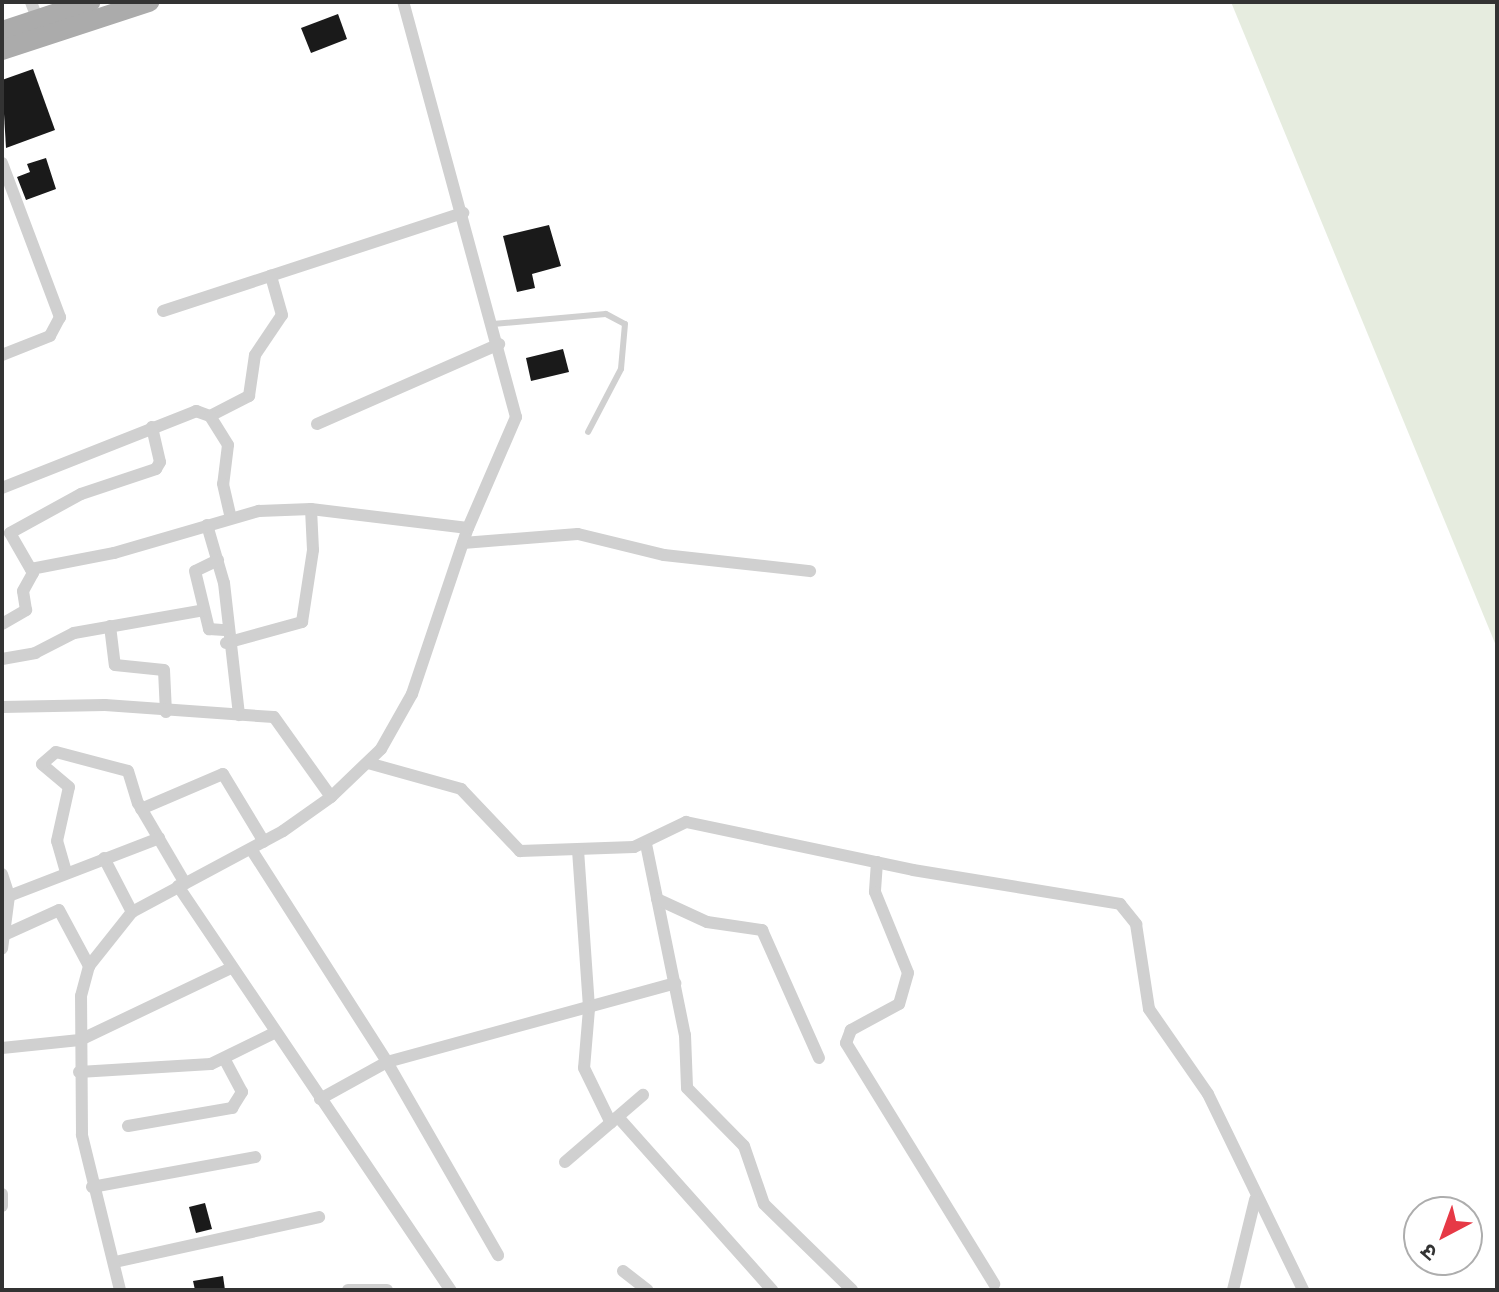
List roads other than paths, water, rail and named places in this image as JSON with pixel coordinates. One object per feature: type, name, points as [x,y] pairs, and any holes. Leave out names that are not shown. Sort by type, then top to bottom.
[{"type":"main road","points":[[73,18],[90,2]]},
{"type":"main road","points":[[2,50],[73,18],[149,2]]},
{"type":"main road","points":[[2,31],[34,10],[73,18]]},
{"type":"street","points":[[120,1290],[115,1262],[92,1187],[79,1072],[89,966],[132,912],[264,842],[331,797],[368,763],[412,694],[468,528],[516,417],[499,344],[403,2]]},
{"type":"street","points":[[2,163],[60,317],[50,336],[2,355]]},
{"type":"street","points":[[163,311],[463,213]]},
{"type":"street","points":[[210,416],[243,402],[252,389],[255,355],[282,315],[271,276]]},
{"type":"street","points":[[317,424],[499,344]]},
{"type":"street","points":[[2,488],[196,411],[210,416],[231,455],[223,484],[230,515]]},
{"type":"street","points":[[31,569],[10,533],[81,494],[156,469],[160,462],[152,427]]},
{"type":"street","points":[[31,569],[114,553],[230,515],[311,509],[468,528]]},
{"type":"street","points":[[218,560],[195,571],[209,629],[225,636],[302,622],[313,550],[311,509]]},
{"type":"street","points":[[207,525],[218,560],[225,636],[239,715]]},
{"type":"street","points":[[463,543],[578,534],[656,554],[810,571]]},
{"type":"street","points":[[2,624],[26,610],[23,591],[31,569]]},
{"type":"street","points":[[2,659],[110,626],[204,610]]},
{"type":"street","points":[[110,626],[115,665],[164,670],[166,712]]},
{"type":"street","points":[[2,707],[105,705],[281,721],[331,797]]},
{"type":"street","points":[[66,872],[57,841],[69,787],[44,768],[45,758],[79,754],[124,767],[141,809],[231,968],[451,1290]]},
{"type":"street","points":[[368,763],[446,780],[520,851],[646,844],[686,822],[877,862],[1107,900],[1131,911],[1149,1009],[1208,1094],[1255,1200],[1303,1290]]},
{"type":"street","points":[[141,809],[223,774],[264,842]]},
{"type":"street","points":[[6,900],[66,872],[159,838]]},
{"type":"street","points":[[646,844],[675,983],[692,1098],[744,1146],[764,1204],[852,1290]]},
{"type":"street","points":[[251,849],[387,1062],[498,1255]]},
{"type":"street","points":[[578,850],[589,1009],[584,1068],[614,1120],[772,1290]]},
{"type":"street","points":[[104,858],[132,912]]},
{"type":"street","points":[[877,862],[875,892],[908,973],[899,1004],[851,1030],[846,1043],[994,1284]]},
{"type":"street","points":[[2,874],[6,900],[3,942]]},
{"type":"street","points":[[657,899],[707,922],[762,930],[819,1058]]},
{"type":"street","points":[[3,942],[59,910],[89,966]]},
{"type":"street","points":[[2,1048],[80,1040],[231,968]]},
{"type":"street","points":[[320,1099],[387,1062],[675,983]]},
{"type":"street","points":[[79,1072],[225,1060],[274,1033]]},
{"type":"street","points":[[128,1126],[232,1108],[242,1092],[225,1060]]},
{"type":"street","points":[[565,1162],[643,1095]]},
{"type":"street","points":[[92,1187],[255,1157]]},
{"type":"street","points":[[2,1194],[2,1206]]},
{"type":"street","points":[[1233,1290],[1255,1200]]},
{"type":"street","points":[[115,1262],[319,1217]]},
{"type":"street","points":[[623,1271],[647,1290]]},
{"type":"street","points":[[348,1290],[387,1290]]},
{"type":"lane","points":[[493,324],[606,314],[625,324],[621,369],[588,432]]}]
